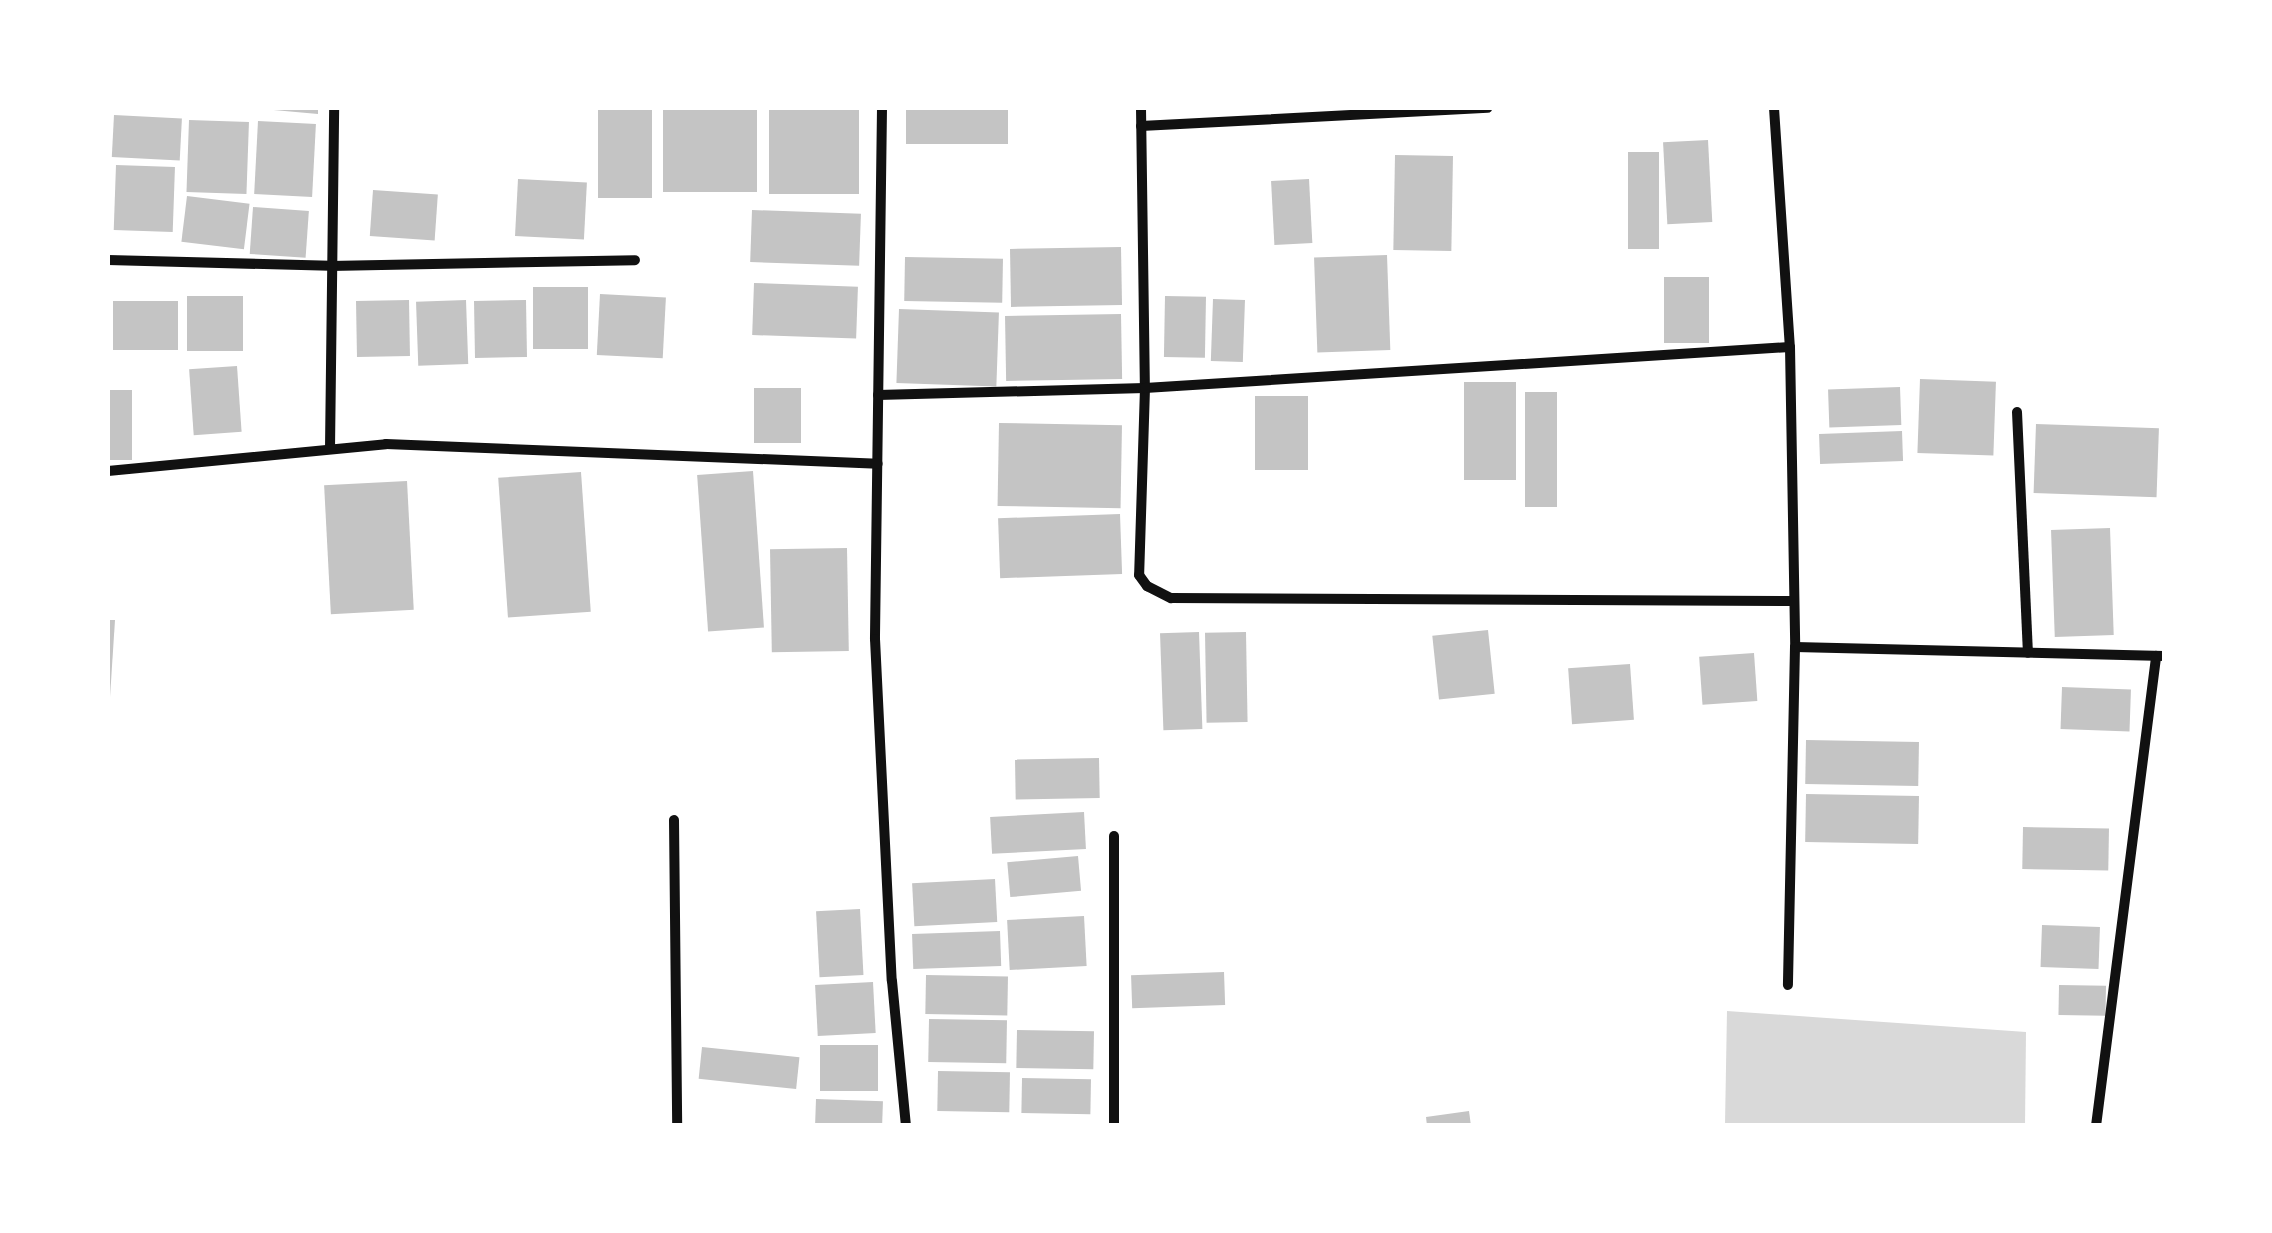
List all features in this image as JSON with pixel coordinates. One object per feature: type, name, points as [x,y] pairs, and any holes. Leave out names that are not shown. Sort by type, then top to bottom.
[{"type":"street","points":[[330,450],[334,108]]},
{"type":"street","points":[[882,108],[875,639],[892,981],[906,1126]]},
{"type":"street","points":[[1141,108],[1145,388],[1139,575],[1147,586],[1171,598],[1794,601]]},
{"type":"street","points":[[1142,126],[1488,108]]},
{"type":"street","points":[[1774,108],[1790,347],[1795,647],[1788,986]]},
{"type":"street","points":[[108,260],[330,266],[634,260]]},
{"type":"street","points":[[878,394],[1145,388],[1790,347]]},
{"type":"street","points":[[2018,412],[2028,653]]},
{"type":"street","points":[[108,471],[386,444],[878,464]]},
{"type":"street","points":[[1795,647],[2160,656],[2096,1126]]},
{"type":"street","points":[[674,820],[677,1126]]},
{"type":"street","points":[[1114,836],[1114,1126]]},
{"type":"shaded area","points":[[1727,1011],[2026,1032],[2025,1125],[1725,1125]]},
{"type":"building","points":[[250,108],[318,108],[318,114]]},
{"type":"building","points":[[598,108],[652,108],[652,198],[598,198]]},
{"type":"building","points":[[663,108],[757,108],[757,192],[663,192]]},
{"type":"building","points":[[769,108],[859,108],[859,194],[769,194]]},
{"type":"building","points":[[906,108],[1008,108],[1008,144],[906,144]]},
{"type":"building","points":[[114,115],[182,119],[180,161],[112,157]]},
{"type":"building","points":[[189,120],[249,122],[246,194],[186,192]]},
{"type":"building","points":[[258,121],[316,124],[312,197],[254,194]]},
{"type":"building","points":[[1708,140],[1712,222],[1667,224],[1663,142]]},
{"type":"building","points":[[1628,152],[1659,152],[1659,249],[1628,249]]},
{"type":"building","points":[[1395,155],[1453,156],[1451,251],[1393,250]]},
{"type":"building","points":[[116,165],[175,167],[173,232],[114,230]]},
{"type":"building","points":[[518,179],[587,183],[584,240],[515,236]]},
{"type":"building","points":[[1309,179],[1312,243],[1274,245],[1271,181]]},
{"type":"building","points":[[373,190],[438,195],[435,240],[370,236]]},
{"type":"building","points":[[187,196],[250,204],[244,249],[181,242]]},
{"type":"building","points":[[253,207],[309,211],[306,258],[250,254]]},
{"type":"building","points":[[752,210],[861,214],[859,266],[750,262]]},
{"type":"building","points":[[1121,247],[1122,305],[1011,307],[1010,249]]},
{"type":"building","points":[[1387,255],[1390,350],[1317,352],[1314,258]]},
{"type":"building","points":[[905,257],[1003,259],[1002,303],[904,301]]},
{"type":"building","points":[[1664,277],[1709,277],[1709,343],[1664,343]]},
{"type":"building","points":[[754,283],[858,287],[856,339],[752,335]]},
{"type":"building","points":[[533,287],[588,287],[588,349],[533,349]]},
{"type":"building","points":[[600,294],[666,297],[663,358],[597,355]]},
{"type":"building","points":[[187,296],[243,296],[243,351],[187,351]]},
{"type":"building","points":[[1165,296],[1206,297],[1205,358],[1164,357]]},
{"type":"building","points":[[1213,299],[1245,300],[1243,362],[1211,361]]},
{"type":"building","points":[[409,300],[410,356],[357,357],[356,301]]},
{"type":"building","points":[[466,300],[468,364],[418,366],[416,302]]},
{"type":"building","points":[[526,300],[527,357],[475,358],[474,301]]},
{"type":"building","points":[[113,301],[178,301],[178,350],[113,350]]},
{"type":"building","points":[[899,309],[999,312],[996,386],[896,383]]},
{"type":"building","points":[[1121,314],[1122,379],[1006,381],[1005,316]]},
{"type":"building","points":[[237,366],[242,432],[194,435],[189,369]]},
{"type":"building","points":[[1920,379],[1996,382],[1993,456],[1917,453]]},
{"type":"building","points":[[1464,382],[1516,382],[1516,480],[1464,480]]},
{"type":"building","points":[[1900,387],[1901,425],[1829,427],[1828,390]]},
{"type":"building","points":[[754,388],[801,388],[801,443],[754,443]]},
{"type":"building","points":[[108,390],[132,390],[132,460],[108,460]]},
{"type":"building","points":[[1525,392],[1557,392],[1557,507],[1525,507]]},
{"type":"building","points":[[1255,396],[1308,396],[1308,470],[1255,470]]},
{"type":"building","points":[[999,423],[1122,425],[1121,508],[998,506]]},
{"type":"building","points":[[2036,424],[2159,428],[2157,497],[2034,493]]},
{"type":"building","points":[[1902,431],[1903,461],[1820,464],[1819,434]]},
{"type":"building","points":[[753,471],[764,628],[708,632],[697,475]]},
{"type":"building","points":[[581,472],[591,612],[508,617],[498,478]]},
{"type":"building","points":[[407,481],[414,610],[331,614],[324,485]]},
{"type":"building","points":[[1120,514],[1122,574],[1000,578],[998,518]]},
{"type":"building","points":[[2110,528],[2114,635],[2055,637],[2051,530]]},
{"type":"building","points":[[847,548],[849,651],[772,652],[770,549]]},
{"type":"building","points":[[108,620],[115,620],[110,697],[108,697]]},
{"type":"building","points":[[1488,630],[1495,694],[1439,700],[1432,636]]},
{"type":"building","points":[[1199,632],[1202,729],[1163,730],[1160,633]]},
{"type":"building","points":[[1246,632],[1248,722],[1207,723],[1205,633]]},
{"type":"building","points":[[1754,653],[1757,701],[1702,705],[1699,657]]},
{"type":"building","points":[[1630,664],[1634,720],[1572,724],[1568,668]]},
{"type":"building","points":[[2062,687],[2131,689],[2129,731],[2061,729]]},
{"type":"building","points":[[1806,740],[1919,742],[1918,786],[1805,784]]},
{"type":"building","points":[[1099,758],[1100,798],[1016,799],[1015,759]]},
{"type":"building","points":[[1806,794],[1919,796],[1918,844],[1805,842]]},
{"type":"building","points":[[1084,812],[1086,849],[992,854],[990,817]]},
{"type":"building","points":[[2023,827],[2109,829],[2108,870],[2022,869]]},
{"type":"building","points":[[1078,856],[1081,891],[1010,897],[1007,862]]},
{"type":"building","points":[[995,879],[997,922],[914,926],[912,883]]},
{"type":"building","points":[[860,909],[863,975],[820,977],[816,911]]},
{"type":"building","points":[[1084,916],[1087,966],[1010,970],[1007,920]]},
{"type":"building","points":[[2042,925],[2100,927],[2098,969],[2041,967]]},
{"type":"building","points":[[1000,931],[1001,966],[913,969],[912,934]]},
{"type":"building","points":[[1224,972],[1225,1005],[1132,1008],[1131,975]]},
{"type":"building","points":[[926,975],[1008,976],[1007,1015],[925,1014]]},
{"type":"building","points":[[873,982],[876,1033],[818,1036],[815,985]]},
{"type":"building","points":[[2059,985],[2106,986],[2105,1016],[2058,1015]]},
{"type":"building","points":[[929,1019],[1007,1020],[1006,1063],[928,1062]]},
{"type":"building","points":[[1017,1030],[1094,1031],[1093,1069],[1016,1068]]},
{"type":"building","points":[[820,1045],[878,1045],[878,1091],[820,1091]]},
{"type":"building","points":[[702,1047],[799,1057],[796,1089],[699,1079]]},
{"type":"building","points":[[938,1071],[1010,1072],[1009,1112],[937,1111]]},
{"type":"building","points":[[1022,1078],[1091,1079],[1090,1114],[1021,1113]]},
{"type":"building","points":[[816,1099],[883,1101],[882,1126],[815,1126]]},
{"type":"building","points":[[1469,1111],[1471,1126],[1427,1126],[1426,1117]]}]
